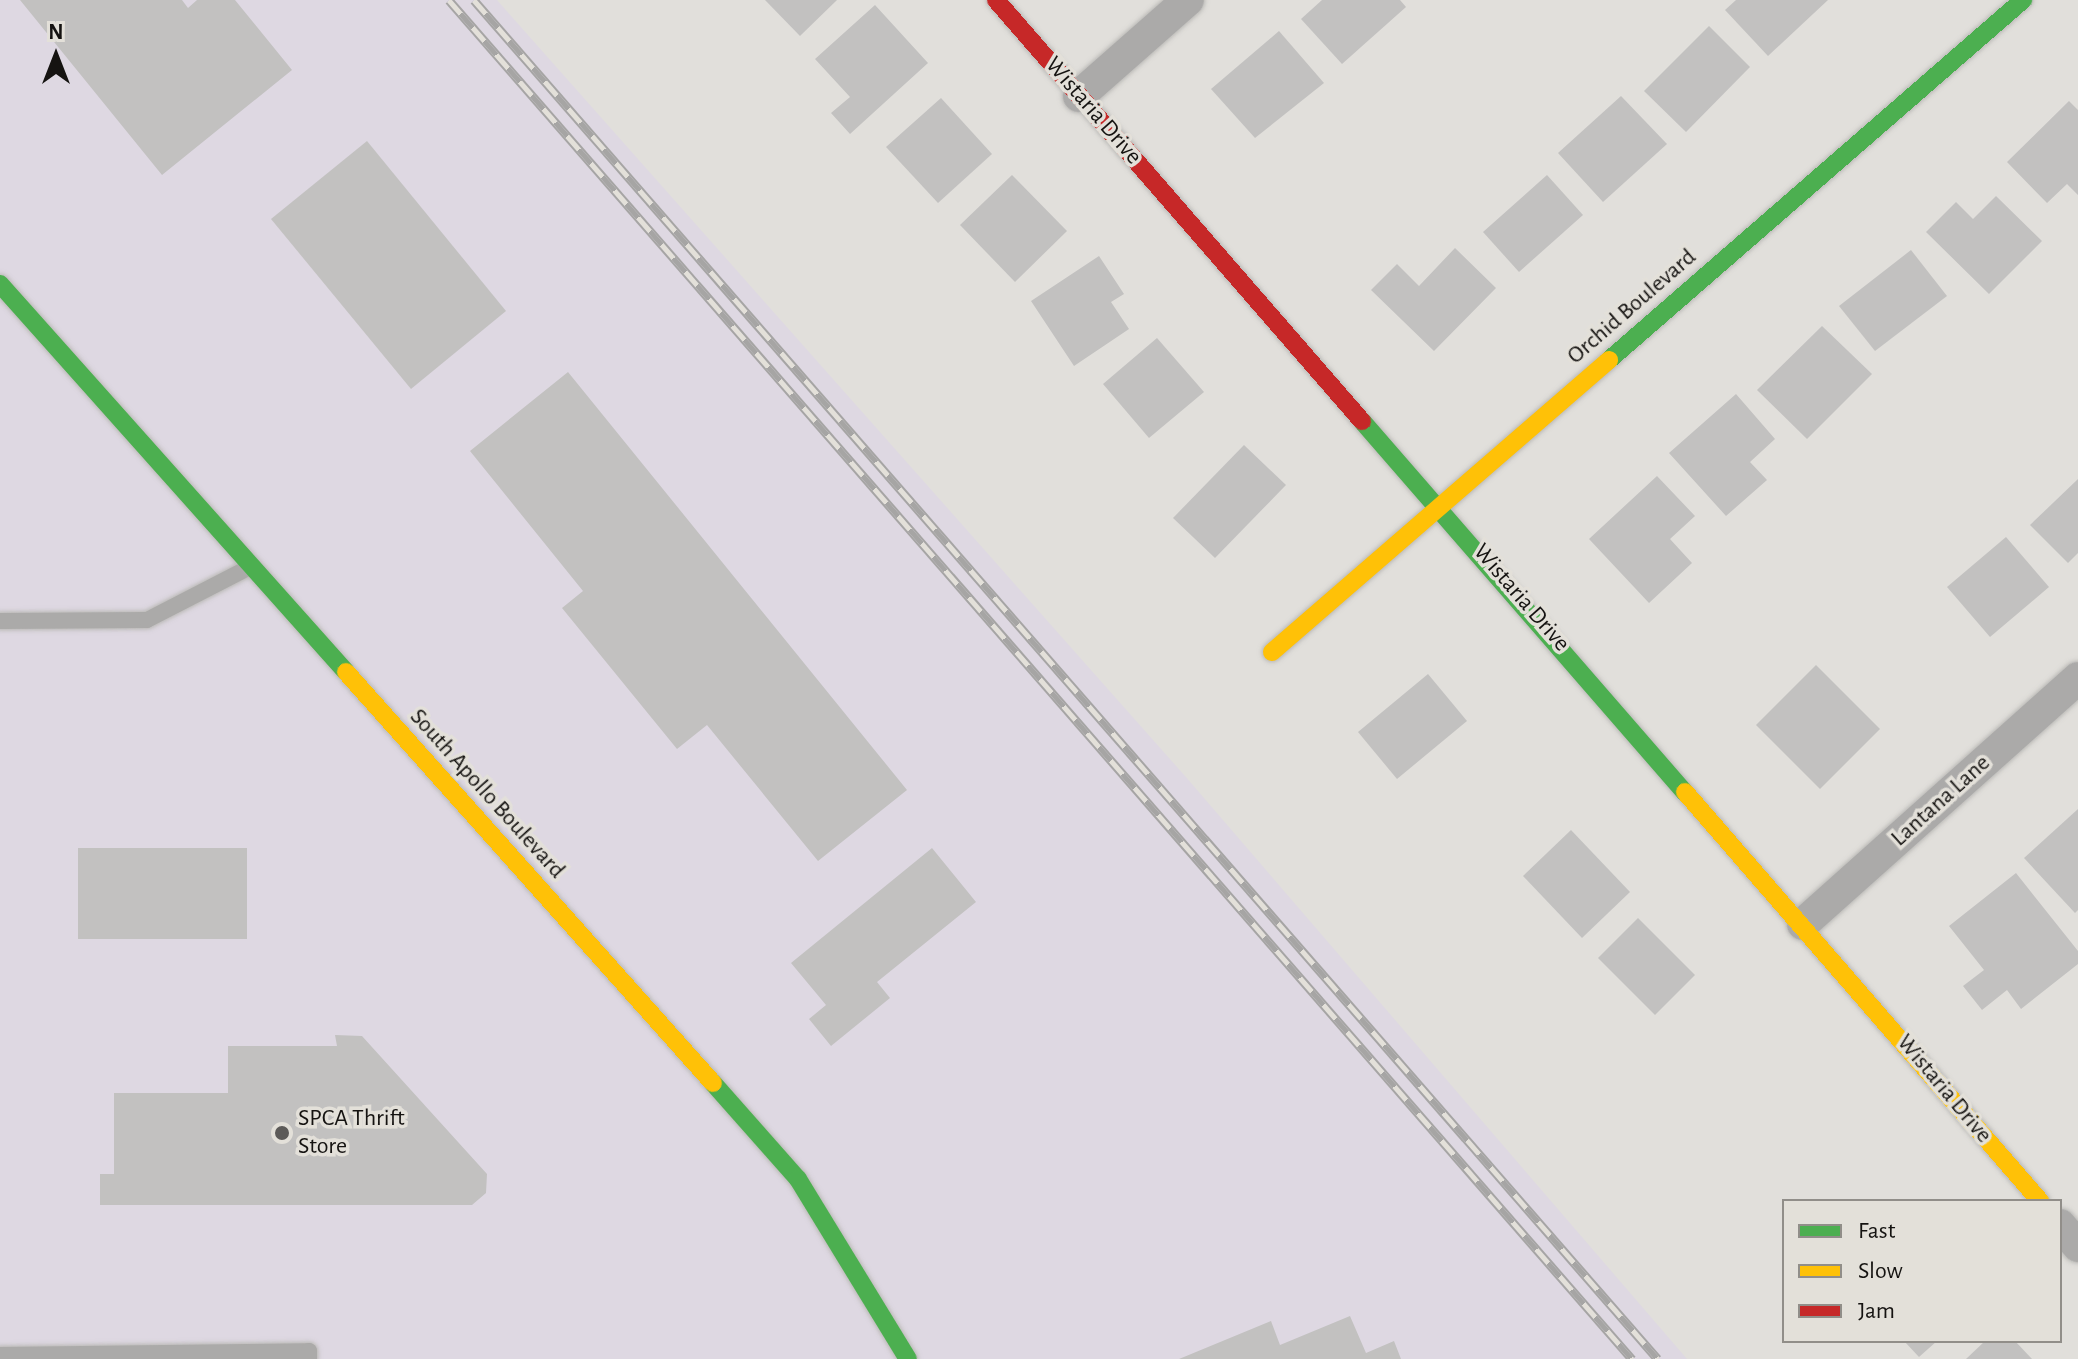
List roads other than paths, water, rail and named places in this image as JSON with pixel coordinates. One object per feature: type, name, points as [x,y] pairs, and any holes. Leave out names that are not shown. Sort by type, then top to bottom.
[{"type":"street","name":"Wistaria Drive","points":[[996,0],[1440,505],[2038,1199]]},
{"type":"street","points":[[1079,96],[1188,0]]},
{"type":"street","name":"Orchid Boulevard","points":[[1272,652],[2023,0]]},
{"type":"street","name":"South Apollo Boulevard","points":[[0,284],[798,1179],[908,1359]]},
{"type":"street","name":"Lantana Lane","points":[[1803,924],[2078,678]]},
{"type":"street","points":[[2062,1227],[2078,1246]]},
{"type":"lane","points":[[0,621],[147,620],[252,566]]},
{"type":"lane","points":[[0,1355],[309,1351],[309,1359]]},
{"type":"railway","points":[[449,0],[1632,1359]]},
{"type":"railway","points":[[474,0],[1658,1359]]},
{"type":"place","name":"SPCA Thrift Store","points":[[282,1133]]}]
